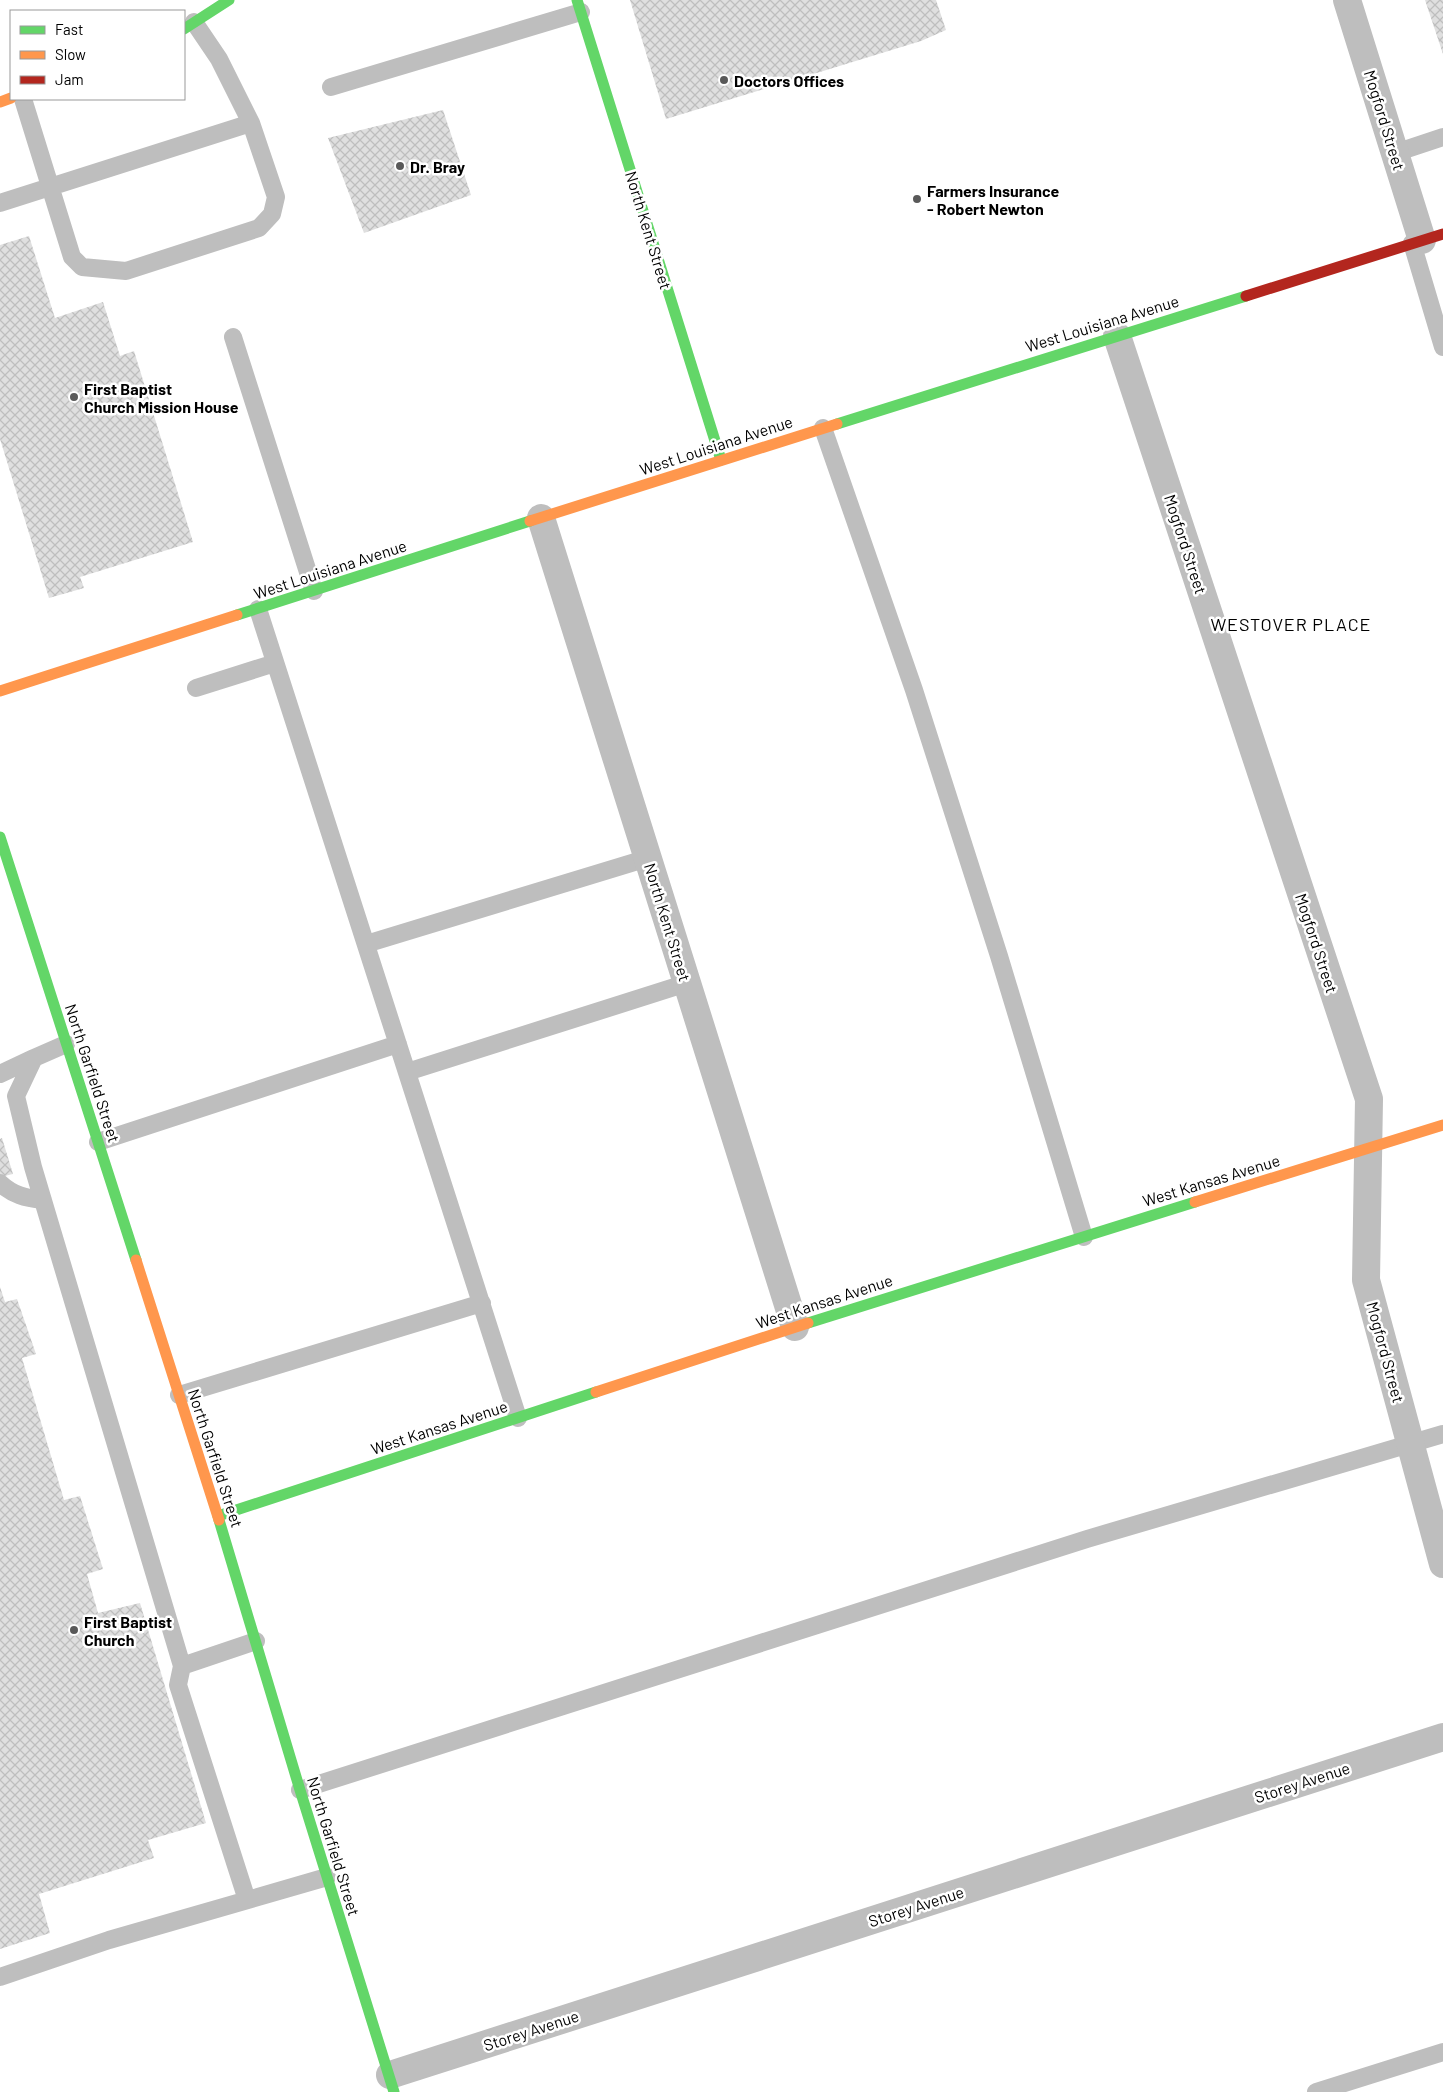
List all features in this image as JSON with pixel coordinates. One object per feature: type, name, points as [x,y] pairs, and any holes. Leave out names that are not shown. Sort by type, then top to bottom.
[{"type":"street","points":[[189,26],[229,0]]},
{"type":"street","name":"Mogford Street","points":[[1347,0],[1395,153],[1426,239]]},
{"type":"street","name":"North Kent Street","points":[[579,6],[722,460]]},
{"type":"street","name":"West Louisiana Avenue","points":[[0,691],[722,460],[1426,239]]},
{"type":"street","name":"Mogford Street","points":[[1117,336],[1369,1100],[1366,1280],[1443,1564]]},
{"type":"street","name":"North Kent Street","points":[[542,518],[795,1326]]},
{"type":"street","name":"North Garfield Street","points":[[0,837],[218,1516],[300,1790],[392,2084]]},
{"type":"street","name":"West Kansas Avenue","points":[[218,1516],[795,1326],[1443,1125]]},
{"type":"street","name":"Storey Avenue","points":[[392,2084],[1443,1737]]},
{"type":"lane","points":[[331,88],[579,6]]},
{"type":"lane","points":[[22,100],[72,257],[82,267],[126,271],[259,228],[272,214],[276,197],[251,123],[219,58],[189,26]]},
{"type":"lane","points":[[0,202],[251,123]]},
{"type":"lane","points":[[1395,153],[1443,137]]},
{"type":"lane","points":[[1426,239],[1443,347]]},
{"type":"lane","points":[[233,337],[314,591]]},
{"type":"lane","points":[[823,428],[914,690],[999,956],[1084,1237]]},
{"type":"lane","points":[[258,609],[518,1418]]},
{"type":"lane","points":[[196,688],[275,664]]},
{"type":"lane","points":[[366,944],[648,858]]},
{"type":"lane","points":[[407,1072],[687,983]]},
{"type":"lane","points":[[0,1074],[66,1044]]},
{"type":"lane","points":[[98,1142],[398,1044]]},
{"type":"lane","points":[[34,1058],[16,1096],[43,1200],[182,1666],[178,1685],[247,1900]]},
{"type":"lane","points":[[0,1183],[10,1192],[24,1198],[43,1200]]},
{"type":"lane","points":[[179,1396],[482,1303]]},
{"type":"lane","points":[[300,1790],[1087,1538],[1443,1434]]},
{"type":"lane","points":[[182,1666],[256,1640]]},
{"type":"lane","points":[[0,1977],[109,1940],[327,1877]]},
{"type":"lane","points":[[1316,2092],[1443,2052]]},
{"type":"building","name":"Doctors Offices","points":[[630,0],[936,0],[946,30],[921,41],[666,119]]},
{"type":"building","points":[[1425,0],[1443,0],[1443,54]]},
{"type":"building","name":"Dr. Bray","points":[[443,110],[471,195],[364,233],[328,138]]},
{"type":"building","name":"First Baptist Church Mission House","points":[[29,236],[55,318],[103,302],[120,356],[134,351],[193,542],[80,577],[84,588],[49,598],[0,439],[0,245]]},
{"type":"building","points":[[2,1138],[13,1174],[0,1177],[0,1139]]},
{"type":"building","name":"First Baptist Church","points":[[0,1287],[5,1302],[17,1299],[36,1354],[22,1358],[64,1500],[80,1496],[103,1569],[87,1574],[98,1613],[140,1603],[206,1823],[148,1840],[154,1858],[39,1894],[50,1933],[0,1949]]},
{"type":"traffic: fast","points":[[185,28],[229,0]]},
{"type":"traffic: fast","points":[[577,0],[721,460]]},
{"type":"traffic: fast","points":[[837,424],[1246,296]]},
{"type":"traffic: fast","points":[[237,615],[530,521]]},
{"type":"traffic: fast","points":[[0,837],[136,1260]]},
{"type":"traffic: fast","points":[[808,1323],[1195,1202]]},
{"type":"traffic: fast","points":[[218,1516],[596,1392]]},
{"type":"traffic: fast","points":[[219,1520],[300,1790],[394,2092]]},
{"type":"traffic: slow","points":[[0,102],[10,98]]},
{"type":"traffic: slow","points":[[530,521],[837,424]]},
{"type":"traffic: slow","points":[[0,691],[237,615]]},
{"type":"traffic: slow","points":[[1195,1202],[1443,1125]]},
{"type":"traffic: slow","points":[[136,1260],[219,1520]]},
{"type":"traffic: slow","points":[[596,1392],[808,1323]]},
{"type":"traffic: jam","points":[[1246,296],[1443,234]]},
{"type":"place","name":"Doctors Offices","points":[[724,80]]},
{"type":"place","name":"Dr. Bray","points":[[400,166]]},
{"type":"place","name":"Farmers Insurance - Robert Newton","points":[[917,199]]},
{"type":"place","name":"First Baptist Church Mission House","points":[[74,397]]},
{"type":"place","name":"First Baptist Church","points":[[74,1630]]},
{"type":"district","name":"WESTOVER PLACE","points":[[1291,624]]}]
